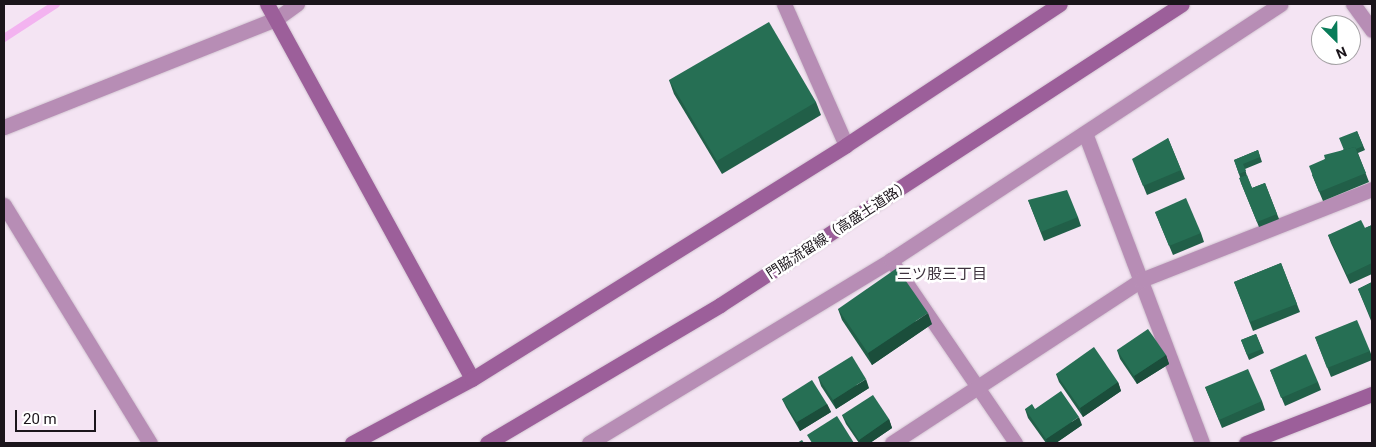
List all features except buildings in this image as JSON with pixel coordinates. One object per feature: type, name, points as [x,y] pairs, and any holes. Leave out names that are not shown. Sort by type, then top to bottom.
[{"type":"street","points":[[267,4],[472,379]]},
{"type":"street","points":[[4,127],[276,18],[298,4]]},
{"type":"street","points":[[784,4],[846,145]]},
{"type":"street","points":[[352,443],[472,379],[846,145],[1060,4]]},
{"type":"street","name":"門脇流留線（高盛土道路）","points":[[487,443],[720,305],[1182,4]]},
{"type":"street","points":[[589,443],[891,260],[1280,4]]},
{"type":"street","points":[[1353,4],[1372,30]]},
{"type":"street","points":[[1085,133],[1202,443]]},
{"type":"street","points":[[892,443],[1141,280],[1372,189]]},
{"type":"street","points":[[4,205],[150,443]]},
{"type":"street","points":[[1246,443],[1372,394]]},
{"type":"lane","points":[[891,260],[979,386],[1016,443]]},
{"type":"waterway","points":[[4,38],[56,4]]},
{"type":"district","name":"三ツ股三丁目","points":[[942,275]]}]
